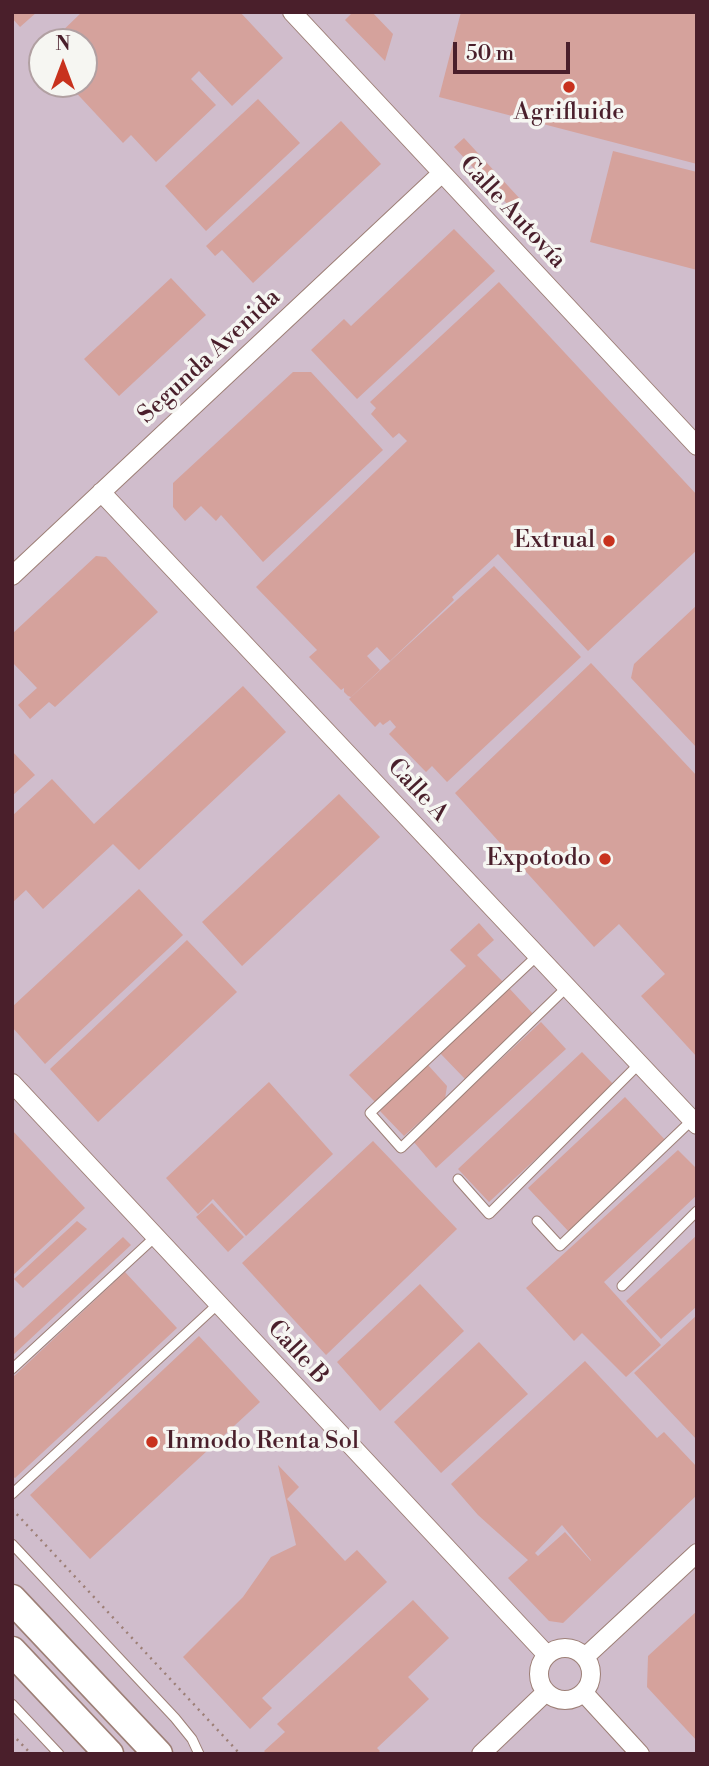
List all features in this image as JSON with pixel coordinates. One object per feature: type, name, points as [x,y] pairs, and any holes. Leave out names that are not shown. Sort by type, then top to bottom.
[{"type":"main road","points":[[12,1599],[158,1754]]},
{"type":"main road","points":[[12,1651],[109,1754]]},
{"type":"street","name":"Calle Autovía","points":[[292,12],[697,446]]},
{"type":"street","name":"Segunda Avenida","points":[[12,576],[442,173]]},
{"type":"street","name":"Calle A","points":[[101,492],[694,1122]]},
{"type":"street","name":"Calle B","points":[[12,1083],[547,1655]]},
{"type":"street","points":[[585,1657],[697,1553]]},
{"type":"street","points":[[565,1648],[575,1650],[585,1657],[591,1675],[584,1693],[569,1700],[557,1699],[545,1692],[538,1674],[547,1655],[565,1648]]},
{"type":"street","points":[[481,1754],[545,1692]]},
{"type":"street","points":[[584,1693],[640,1754]]},
{"type":"lane","points":[[538,955],[370,1113],[401,1148],[567,987]]},
{"type":"lane","points":[[458,1179],[489,1214],[639,1064]]},
{"type":"lane","points":[[537,1220],[560,1246],[694,1122]]},
{"type":"lane","points":[[622,1286],[697,1211]]},
{"type":"lane","points":[[12,1369],[155,1237]]},
{"type":"lane","points":[[12,1494],[218,1304]]},
{"type":"lane","points":[[12,1544],[175,1718],[200,1754]]},
{"type":"lane","points":[[12,1704],[59,1754]]},
{"type":"path","points":[[12,1508],[240,1754]]},
{"type":"path","points":[[12,1734],[31,1754]]},
{"type":"shaded area","points":[[12,12],[697,12],[697,1754],[12,1754]]},
{"type":"building","points":[[12,12],[37,12],[20,27],[12,18]]},
{"type":"building","points":[[82,12],[240,12],[283,58],[232,106],[199,71],[191,79],[216,105],[156,162],[131,135],[123,143],[81,98],[98,98],[98,28],[65,28]]},
{"type":"building","points":[[353,12],[372,12],[393,34],[385,61],[345,20]]},
{"type":"building","name":"Agrifluide","points":[[461,12],[697,12],[697,164],[439,97]]},
{"type":"building","points":[[258,99],[300,143],[206,231],[165,186]]},
{"type":"building","points":[[341,121],[381,164],[253,283],[222,250],[215,256],[206,246]]},
{"type":"building","points":[[464,138],[521,200],[511,208],[454,147]]},
{"type":"building","points":[[613,151],[697,172],[697,270],[590,242]]},
{"type":"building","points":[[454,229],[495,271],[357,399],[311,350],[344,319],[351,326]]},
{"type":"building","points":[[171,278],[206,315],[119,396],[84,359]]},
{"type":"building","points":[[499,282],[697,495],[697,550],[588,651],[498,554],[390,661],[377,647],[367,656],[380,670],[351,697],[348,696],[344,688],[341,690],[309,657],[317,650],[256,587],[407,441],[399,433],[393,438],[371,414],[376,408],[370,402]]},
{"type":"building","points":[[293,372],[311,372],[383,450],[263,562],[221,515],[216,521],[201,506],[185,521],[173,507],[173,483]]},
{"type":"building","points":[[96,556],[106,557],[158,612],[55,707],[49,702],[30,719],[18,705],[37,688],[12,662],[12,634]]},
{"type":"building","name":"Extrual","points":[[494,566],[581,657],[447,782],[432,766],[426,772],[389,734],[396,727],[390,720],[383,725],[380,722],[375,727],[349,699]]},
{"type":"building","points":[[697,605],[697,748],[631,678],[634,664]]},
{"type":"building","name":"Expotodo","points":[[591,663],[697,776],[697,1057],[641,996],[665,974],[619,924],[594,947],[455,793]]},
{"type":"building","points":[[243,686],[286,732],[139,870],[113,844],[43,909],[26,890],[12,903],[12,816],[52,779],[94,824]]},
{"type":"building","points":[[12,751],[35,775],[12,796]]},
{"type":"building","points":[[339,794],[380,837],[242,966],[202,922]]},
{"type":"building","points":[[139,889],[183,935],[45,1064],[12,1027],[12,1007]]},
{"type":"building","points":[[479,923],[494,940],[477,955],[504,983],[375,1102],[349,1075],[466,966],[450,950]]},
{"type":"building","points":[[187,940],[237,992],[98,1122],[50,1069]]},
{"type":"building","points":[[509,988],[534,1015],[465,1079],[440,1053]]},
{"type":"building","points":[[541,1022],[566,1049],[436,1168],[413,1141]]},
{"type":"building","points":[[582,1052],[615,1086],[489,1202],[458,1169]]},
{"type":"building","points":[[428,1065],[447,1086],[445,1099],[404,1136],[380,1111]]},
{"type":"building","points":[[269,1082],[333,1154],[246,1236],[213,1199],[198,1214],[166,1178]]},
{"type":"building","points":[[625,1097],[667,1142],[570,1233],[528,1188]]},
{"type":"building","points":[[12,1130],[85,1208],[12,1276]]},
{"type":"building","points":[[373,1141],[457,1229],[326,1355],[242,1263]]},
{"type":"building","points":[[678,1150],[697,1169],[697,1195],[604,1282],[661,1345],[626,1377],[582,1333],[574,1341],[526,1288]]},
{"type":"building","points":[[212,1203],[244,1237],[228,1252],[196,1217]]},
{"type":"building","points":[[77,1221],[87,1229],[23,1288],[14,1279]]},
{"type":"building","points":[[697,1235],[697,1306],[661,1339],[626,1301]]},
{"type":"building","points":[[123,1237],[131,1245],[12,1356],[12,1340]]},
{"type":"building","points":[[125,1272],[177,1328],[15,1478],[12,1476],[12,1378]]},
{"type":"building","points":[[420,1284],[464,1331],[380,1411],[337,1362]]},
{"type":"building","points":[[697,1315],[697,1440],[634,1373]]},
{"type":"building","name":"Inmodo Renta Sol","points":[[199,1336],[260,1402],[90,1559],[30,1495]]},
{"type":"building","points":[[479,1342],[528,1394],[441,1473],[394,1422]]},
{"type":"building","points":[[585,1361],[657,1438],[664,1432],[697,1467],[697,1495],[563,1623],[549,1621],[508,1578],[528,1560],[478,1515],[451,1484]],"holes":[[[562,1525],[591,1560],[565,1532],[538,1556],[535,1553]]]},
{"type":"building","points":[[278,1465],[299,1487],[287,1499],[345,1561],[357,1550],[387,1582],[262,1698],[272,1708],[250,1729],[183,1657],[243,1597],[271,1557],[296,1545]]},
{"type":"building","points":[[413,1600],[449,1638],[408,1677],[429,1699],[377,1748],[380,1751],[377,1754],[267,1754],[264,1751],[285,1732],[277,1724]]},
{"type":"building","points":[[697,1611],[697,1741],[647,1687],[648,1656]]},
{"type":"place","name":"Agrifluide","points":[[569,87]]},
{"type":"place","name":"Extrual","points":[[609,541]]},
{"type":"place","name":"Expotodo","points":[[605,859]]},
{"type":"place","name":"Inmodo Renta Sol","points":[[152,1442]]}]
